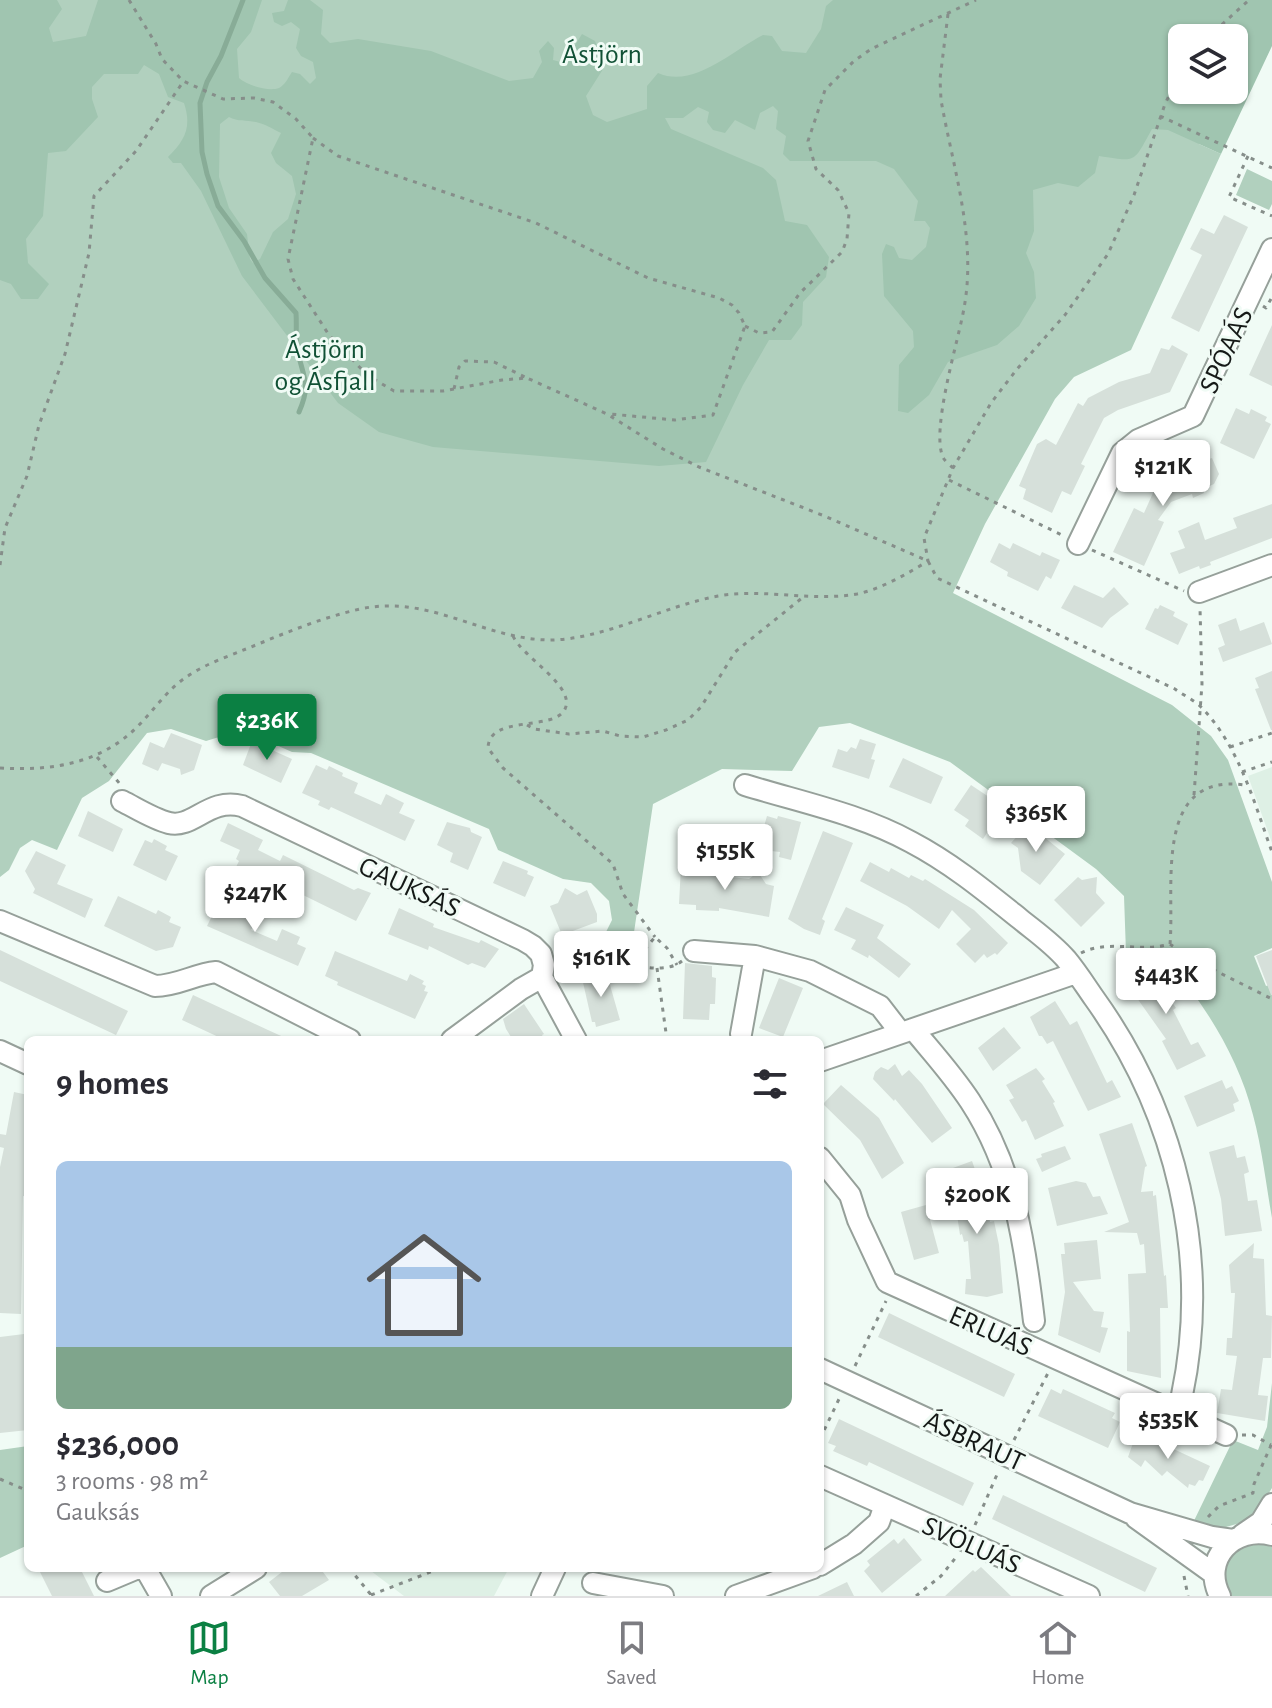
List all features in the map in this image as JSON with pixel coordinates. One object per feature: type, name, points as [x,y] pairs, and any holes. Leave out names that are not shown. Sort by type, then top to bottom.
[{"type":"street","name":"SPÓAÁS","points":[[1078,544],[1122,453],[1138,440],[1193,416],[1272,249]]},
{"type":"street","points":[[1199,592],[1272,565]]},
{"type":"street","points":[[745,785],[864,821],[910,841],[986,891],[1047,940],[1071,966],[1132,1056],[1160,1120],[1178,1174],[1188,1228],[1192,1283],[1192,1333],[1182,1395]]},
{"type":"street","name":"GAUKSÁS","points":[[122,801],[170,823],[187,821],[218,805],[242,806],[533,946],[541,954],[546,983],[574,1036]]},
{"type":"street","points":[[0,921],[155,986],[171,986],[216,972],[342,1036]]},
{"type":"street","name":"ERLUÁS","points":[[694,951],[755,956],[810,971],[880,1006],[906,1030],[969,1100],[1001,1160],[1020,1221],[1034,1321]]},
{"type":"street","points":[[741,1034],[755,956]]},
{"type":"street","points":[[824,1060],[1071,966]]},
{"type":"street","points":[[457,1036],[501,1003],[546,983]]},
{"type":"street","points":[[0,1051],[24,1062]]},
{"type":"street","points":[[824,1163],[850,1195],[881,1271],[887,1282],[894,1286]]},
{"type":"street","name":"ERLUÁS","points":[[894,1286],[1226,1435]]},
{"type":"street","name":"ÁSBRAUT","points":[[824,1371],[1130,1513],[1212,1537],[1237,1537],[1262,1532],[1272,1535]]},
{"type":"street","name":"SVÖLUÁS","points":[[824,1478],[1056,1589],[1089,1596]]},
{"type":"street","points":[[1220,1596],[1214,1574],[1219,1556],[1237,1537],[1261,1522],[1272,1504]]},
{"type":"street","name":"SVÖLUÁS","points":[[824,1563],[854,1544],[879,1522],[885,1505]]},
{"type":"street","name":"ÁSBRAUT","points":[[1130,1513],[1214,1574]]},
{"type":"street","points":[[107,1581],[128,1572]]},
{"type":"street","points":[[147,1572],[161,1596]]},
{"type":"street","points":[[211,1596],[250,1572]]},
{"type":"street","points":[[542,1596],[553,1572]]},
{"type":"street","points":[[736,1596],[802,1572]]},
{"type":"street","points":[[593,1583],[663,1596]]},
{"type":"path","points":[[129,0],[162,59],[183,81],[197,89],[223,99],[258,98],[273,102],[329,151],[536,223],[648,278],[726,301],[739,313],[745,326],[759,333],[772,332],[800,293],[844,248],[849,213],[838,190],[816,169],[808,141],[825,90],[871,49],[976,0]]},
{"type":"path","points":[[1222,24],[1249,0]]},
{"type":"path","points":[[948,14],[940,79],[941,100],[969,262],[965,307],[942,418],[942,451],[945,461],[953,468]]},
{"type":"path","points":[[0,565],[5,528],[27,476],[39,425],[65,354],[89,253],[94,196],[136,151],[183,81]]},
{"type":"path","points":[[1168,99],[1134,195],[1108,254],[1065,315],[991,403],[953,468],[924,538],[928,561],[937,578],[1175,689],[1201,706],[1230,747],[1272,852]]},
{"type":"path","points":[[1160,116],[1272,168]]},
{"type":"path","points":[[313,138],[288,259],[293,279],[329,335],[367,375],[394,391],[454,389],[527,378]]},
{"type":"path","points":[[1248,156],[1229,197],[1272,216]]},
{"type":"path","points":[[607,414],[675,420],[713,415],[745,326]]},
{"type":"path","points":[[454,389],[455,376],[465,361],[494,362],[607,414],[699,467],[928,561]]},
{"type":"path","points":[[949,480],[1181,591],[1199,592],[1201,706],[1194,795]]},
{"type":"path","points":[[0,768],[27,769],[97,757],[135,730],[187,677],[228,656],[317,621],[383,605],[437,611],[513,636],[551,640],[590,634],[716,596],[741,593],[803,596],[859,594],[907,574],[928,561]]},
{"type":"path","points":[[527,725],[534,729],[569,734],[603,731],[620,736],[643,737],[688,720],[701,707],[735,652],[803,596]]},
{"type":"path","points":[[513,636],[525,653],[561,686],[566,707],[557,716],[504,728],[491,739],[488,748],[495,760],[613,864],[623,894],[677,965]]},
{"type":"path","points":[[1230,747],[1272,733]]},
{"type":"path","points":[[97,757],[120,782],[122,801]]},
{"type":"path","points":[[1242,772],[1272,762]]},
{"type":"path","points":[[1170,944],[1175,838],[1182,810],[1194,795],[1221,784],[1247,785]]},
{"type":"path","points":[[632,965],[655,937]]},
{"type":"path","points":[[1071,966],[1087,950],[1108,946],[1148,948],[1170,944],[1186,956],[1272,999]]},
{"type":"path","points":[[546,983],[597,966],[616,964],[657,968],[677,965],[694,951]]},
{"type":"path","points":[[657,968],[666,1036]]},
{"type":"path","points":[[855,1366],[894,1286]]},
{"type":"path","points":[[1014,1440],[1055,1359]]},
{"type":"path","points":[[824,1431],[840,1397]]},
{"type":"path","points":[[1205,1521],[1219,1506],[1253,1493],[1272,1444],[1253,1435],[1226,1435]]},
{"type":"path","points":[[0,1479],[24,1489]]},
{"type":"path","points":[[1184,1568],[1188,1596]]},
{"type":"path","points":[[352,1572],[372,1595],[431,1572]]},
{"type":"path","points":[[364,1596],[366,1589]]},
{"type":"shaded area","points":[[1272,767],[1272,843],[1248,776]]},
{"type":"shaded area","points":[[372,1572],[507,1572],[494,1596],[404,1596]]},
{"type":"green space","name":"Ástjörn og Ásfjall","points":[[0,0],[1272,0],[1248,24],[1168,24],[1168,104],[1186,104],[1199,144],[1221,154],[1131,350],[1074,377],[1055,399],[985,524],[953,593],[1172,705],[1211,736],[1228,760],[1272,882],[1272,948],[1254,956],[1266,986],[1272,984],[1272,1218],[1256,1128],[1238,1071],[1217,1029],[1162,954],[1126,953],[1124,896],[1096,869],[950,762],[850,723],[819,727],[792,771],[722,769],[653,804],[633,939],[617,962],[605,958],[600,944],[612,920],[609,901],[591,883],[563,879],[498,850],[489,829],[311,753],[292,752],[242,730],[206,741],[171,729],[147,733],[109,781],[82,798],[57,850],[32,840],[20,848],[9,870],[0,877]]},
{"type":"green space","points":[[0,0],[57,0],[62,9],[49,28],[53,42],[86,36],[98,0],[262,0],[251,32],[237,49],[239,78],[269,89],[281,87],[292,72],[300,74],[310,84],[316,78],[313,62],[301,56],[296,48],[300,29],[291,22],[282,26],[274,22],[272,13],[284,11],[288,0],[310,0],[323,10],[321,34],[330,43],[358,39],[431,51],[509,81],[533,78],[542,62],[539,51],[548,41],[554,48],[553,60],[564,63],[582,34],[595,41],[605,66],[586,96],[593,115],[607,122],[647,109],[647,86],[658,73],[672,77],[699,72],[763,35],[772,36],[782,51],[806,53],[821,29],[826,6],[833,0],[1272,0],[1272,46],[1248,97],[1248,24],[1168,24],[1168,104],[1245,104],[1221,154],[1168,130],[1152,129],[1133,158],[1099,156],[1095,173],[1078,187],[1058,183],[1033,190],[1034,231],[1026,253],[1034,272],[1036,298],[1019,326],[997,345],[948,362],[929,395],[908,413],[898,411],[899,365],[914,347],[913,331],[884,296],[882,254],[886,244],[894,247],[899,258],[912,260],[926,247],[930,228],[925,221],[914,221],[918,201],[894,169],[876,161],[790,161],[783,154],[786,136],[776,129],[778,111],[773,106],[760,113],[755,130],[735,120],[725,133],[713,130],[707,122],[709,112],[698,107],[683,118],[665,118],[671,129],[763,168],[776,180],[785,221],[807,225],[829,257],[826,277],[803,302],[802,325],[791,340],[769,340],[743,385],[706,462],[659,466],[433,447],[379,432],[338,403],[242,276],[201,191],[181,163],[173,163],[168,157],[185,133],[187,119],[184,103],[168,97],[159,74],[144,65],[138,74],[104,74],[92,87],[98,117],[66,151],[48,153],[43,216],[26,239],[28,263],[49,284],[38,299],[21,299],[11,284],[0,280]],"holes":[[[229,117],[259,123],[281,133],[271,153],[276,163],[292,176],[296,194],[288,219],[273,232],[260,259],[253,263],[247,234],[229,208],[219,177],[220,124]]]},
{"type":"green space","points":[[1247,169],[1272,181],[1269,210],[1236,195]]},
{"type":"green space","points":[[1272,1383],[1272,1488],[1258,1510],[1240,1523],[1212,1531],[1191,1527],[1233,1440],[1258,1450],[1267,1427]]},
{"type":"green space","points":[[24,1447],[24,1547],[0,1558],[0,1450]]},
{"type":"green space","points":[[1257,1542],[1272,1547],[1272,1596],[1232,1596],[1226,1578],[1228,1561],[1239,1549]]},
{"type":"building","points":[[1224,215],[1248,227],[1199,332],[1171,318],[1202,255],[1190,249],[1201,228],[1214,234]]},
{"type":"building","points":[[1272,325],[1272,386],[1249,375]]},
{"type":"building","points":[[1172,345],[1188,354],[1170,392],[1104,418],[1081,464],[1085,466],[1071,495],[1062,491],[1052,513],[1023,499],[1026,489],[1019,486],[1037,444],[1046,439],[1056,445],[1078,403],[1083,406],[1088,398],[1119,382],[1150,373],[1161,348],[1169,350]]},
{"type":"building","points":[[1236,408],[1249,414],[1251,409],[1267,417],[1265,421],[1271,424],[1254,459],[1220,443]]},
{"type":"building","points":[[1212,458],[1219,474],[1214,484],[1193,498],[1192,494],[1171,502],[1158,520],[1164,522],[1144,566],[1113,552],[1134,508],[1144,513],[1161,475]]},
{"type":"building","points":[[1272,504],[1272,538],[1210,562],[1211,565],[1179,574],[1170,553],[1185,548],[1178,531],[1199,522],[1205,540],[1237,528],[1233,518]]},
{"type":"building","points":[[999,543],[1010,549],[1013,543],[1040,556],[1042,552],[1060,560],[1051,579],[1046,576],[1038,591],[1007,576],[1008,572],[990,562]]},
{"type":"building","points":[[1074,585],[1103,598],[1114,587],[1129,604],[1102,628],[1061,608]]},
{"type":"building","points":[[1160,605],[1175,612],[1173,616],[1188,624],[1178,645],[1145,629],[1155,608],[1158,609]]},
{"type":"building","points":[[1236,618],[1240,631],[1264,622],[1272,644],[1223,662],[1218,648],[1225,645],[1218,625]]},
{"type":"building","points":[[1272,671],[1271,730],[1255,689],[1259,688],[1255,678]]},
{"type":"building","points":[[171,733],[202,745],[194,770],[181,775],[180,769],[162,763],[158,771],[142,764],[150,742],[164,748]]},
{"type":"building","points":[[860,739],[876,744],[869,779],[832,767],[838,749],[847,752],[851,747],[856,749]]},
{"type":"building","points":[[252,741],[292,759],[281,783],[243,765]]},
{"type":"building","points":[[903,758],[943,777],[931,804],[889,787]]},
{"type":"building","points":[[316,765],[327,770],[329,766],[343,773],[342,776],[358,783],[354,793],[381,805],[386,794],[404,803],[399,813],[415,820],[405,841],[331,807],[329,810],[318,805],[320,801],[302,793]]},
{"type":"building","points":[[971,785],[1004,807],[983,839],[965,826],[969,820],[954,810]]},
{"type":"building","points":[[88,811],[123,829],[113,852],[78,836]]},
{"type":"building","points":[[767,816],[801,822],[791,860],[779,857],[780,852],[693,842],[695,825],[762,833]]},
{"type":"building","points":[[447,822],[470,828],[471,832],[482,837],[468,870],[450,862],[453,853],[437,845]]},
{"type":"building","points":[[228,823],[263,840],[258,850],[280,861],[283,855],[354,890],[358,888],[371,893],[356,921],[250,869],[248,873],[236,867],[240,850],[220,841]]},
{"type":"building","points":[[1028,824],[1065,854],[1040,885],[1021,871],[1018,848],[1011,843]]},
{"type":"building","points":[[823,831],[853,843],[822,919],[825,921],[820,935],[788,919]]},
{"type":"building","points":[[154,839],[167,846],[165,850],[178,856],[166,881],[133,865],[145,840],[152,843]]},
{"type":"building","points":[[36,851],[66,865],[57,884],[93,899],[85,918],[33,893],[35,889],[25,871]]},
{"type":"building","points":[[503,861],[528,871],[527,874],[534,877],[525,897],[493,883]]},
{"type":"building","points":[[870,862],[889,872],[891,868],[909,878],[911,875],[923,881],[925,879],[974,910],[1008,943],[997,955],[995,953],[987,958],[984,954],[975,963],[956,944],[971,929],[952,910],[939,929],[907,906],[860,881]]},
{"type":"building","points":[[681,866],[704,867],[704,872],[721,872],[720,876],[749,879],[758,872],[766,884],[774,886],[769,917],[719,908],[719,911],[696,910],[696,905],[679,904]]},
{"type":"building","points":[[1078,877],[1082,880],[1097,877],[1096,893],[1105,903],[1081,927],[1054,900]]},
{"type":"building","points":[[565,888],[577,895],[587,890],[597,922],[562,935],[550,906],[558,903]]},
{"type":"building","points":[[118,896],[156,914],[158,910],[171,917],[169,922],[181,927],[173,947],[156,951],[104,926]]},
{"type":"building","points":[[219,902],[246,910],[245,913],[254,919],[251,930],[277,941],[282,929],[300,937],[297,944],[306,948],[298,966],[207,926]]},
{"type":"building","points":[[846,907],[884,925],[877,938],[911,964],[899,978],[869,955],[868,958],[851,949],[856,940],[834,930]]},
{"type":"building","points":[[399,908],[434,924],[433,927],[479,943],[481,940],[499,949],[485,968],[472,963],[468,965],[429,946],[428,950],[388,934]]},
{"type":"building","points":[[0,950],[128,1011],[116,1035],[0,981]]},
{"type":"building","points":[[1272,950],[1272,995],[1271,995],[1256,956]]},
{"type":"building","points":[[335,951],[407,981],[410,974],[424,981],[424,991],[428,992],[415,1019],[337,985],[338,982],[325,976]]},
{"type":"building","points":[[685,963],[712,966],[712,977],[716,978],[715,1004],[710,1004],[709,1020],[683,1019]]},
{"type":"building","points":[[1149,968],[1156,978],[1166,971],[1180,991],[1169,998],[1176,1008],[1173,1010],[1191,1045],[1198,1042],[1206,1056],[1177,1070],[1162,1041],[1166,1039],[1127,984]]},
{"type":"building","points":[[606,971],[620,1020],[596,1027],[592,1022],[582,978]]},
{"type":"building","points":[[779,978],[803,988],[783,1036],[759,1028]]},
{"type":"building","points":[[193,995],[281,1036],[216,1036],[182,1020]]},
{"type":"building","points":[[1055,1001],[1070,1025],[1077,1021],[1107,1083],[1112,1080],[1121,1097],[1088,1111],[1053,1041],[1047,1044],[1039,1036],[1030,1017]]},
{"type":"building","points":[[524,1004],[544,1034],[510,1036],[503,1019]]},
{"type":"building","points":[[1004,1027],[1021,1048],[993,1071],[978,1048]]},
{"type":"building","points":[[895,1064],[902,1076],[909,1070],[922,1084],[952,1128],[932,1143],[895,1099],[873,1079],[881,1067],[888,1070]]},
{"type":"building","points":[[1036,1068],[1045,1079],[1042,1081],[1055,1102],[1064,1126],[1035,1140],[1026,1120],[1022,1122],[1009,1100],[1014,1098],[1006,1085]]},
{"type":"building","points":[[1222,1080],[1226,1089],[1232,1086],[1239,1101],[1233,1104],[1235,1111],[1197,1127],[1184,1096]]},
{"type":"building","points":[[841,1085],[879,1118],[904,1163],[882,1179],[860,1140],[824,1103]]},
{"type":"building","points":[[14,1092],[24,1094],[21,1314],[0,1313],[0,1167],[4,1148],[0,1147],[0,1134],[6,1135]]},
{"type":"building","points":[[1132,1123],[1147,1166],[1141,1192],[1153,1191],[1153,1196],[1156,1195],[1166,1275],[1168,1308],[1160,1308],[1161,1378],[1127,1371],[1127,1331],[1130,1332],[1128,1274],[1146,1273],[1144,1244],[1140,1245],[1137,1233],[1104,1232],[1129,1222],[1099,1134]]},
{"type":"building","points":[[1234,1145],[1237,1158],[1245,1156],[1249,1172],[1244,1174],[1248,1201],[1257,1200],[1262,1231],[1225,1236],[1221,1199],[1209,1152]]},
{"type":"building","points":[[1065,1146],[1071,1159],[1042,1172],[1036,1159],[1042,1157],[1041,1154]]},
{"type":"building","points":[[972,1161],[977,1175],[961,1182],[970,1205],[987,1203],[999,1245],[1003,1293],[987,1297],[965,1294],[966,1279],[971,1279],[968,1241],[964,1242],[960,1235],[953,1188],[949,1190],[942,1172]]},
{"type":"building","points":[[1076,1181],[1086,1183],[1093,1197],[1100,1196],[1108,1214],[1057,1226],[1048,1188]]},
{"type":"building","points":[[926,1205],[939,1253],[914,1260],[901,1212]]},
{"type":"building","points":[[1097,1240],[1101,1279],[1073,1282],[1094,1311],[1104,1312],[1101,1327],[1108,1328],[1100,1353],[1058,1335],[1065,1292],[1061,1254],[1065,1254],[1064,1243]]},
{"type":"building","points":[[1254,1243],[1253,1258],[1264,1259],[1266,1315],[1272,1316],[1271,1358],[1263,1358],[1258,1395],[1268,1396],[1265,1421],[1217,1413],[1221,1389],[1232,1390],[1237,1356],[1226,1355],[1227,1338],[1232,1338],[1235,1293],[1231,1293],[1229,1265]]},
{"type":"building","points":[[889,1313],[1015,1374],[1004,1397],[878,1337]]},
{"type":"building","points":[[24,1334],[24,1430],[0,1433],[0,1337]]},
{"type":"building","points":[[1051,1389],[1061,1394],[1063,1389],[1115,1413],[1112,1418],[1120,1422],[1108,1448],[1038,1416]]},
{"type":"building","points":[[839,1419],[974,1483],[963,1506],[869,1462],[867,1466],[833,1451],[836,1446],[828,1443]]},
{"type":"building","points":[[1137,1432],[1210,1466],[1203,1481],[1199,1480],[1195,1486],[1189,1484],[1188,1488],[1167,1471],[1162,1476],[1145,1460],[1141,1467],[1128,1457]]},
{"type":"building","points":[[1003,1495],[1157,1568],[1145,1592],[992,1519]]},
{"type":"building","points":[[904,1538],[922,1560],[882,1593],[864,1571],[870,1565],[867,1561],[894,1539],[898,1544]]},
{"type":"building","points":[[981,1567],[1011,1596],[945,1596],[973,1570],[975,1572]]},
{"type":"building","points":[[40,1572],[82,1572],[94,1596],[52,1596]]},
{"type":"building","points":[[282,1572],[323,1572],[329,1580],[302,1596],[280,1596],[269,1582]]},
{"type":"building","points":[[847,1582],[854,1596],[818,1596]]},
{"type":"waterway","points":[[243,0],[200,103],[202,152],[218,206],[244,241],[265,278],[296,313],[297,348],[306,388],[299,412]]},
{"type":"park label","name":"Ástjörn","points":[[602,53]]}]
